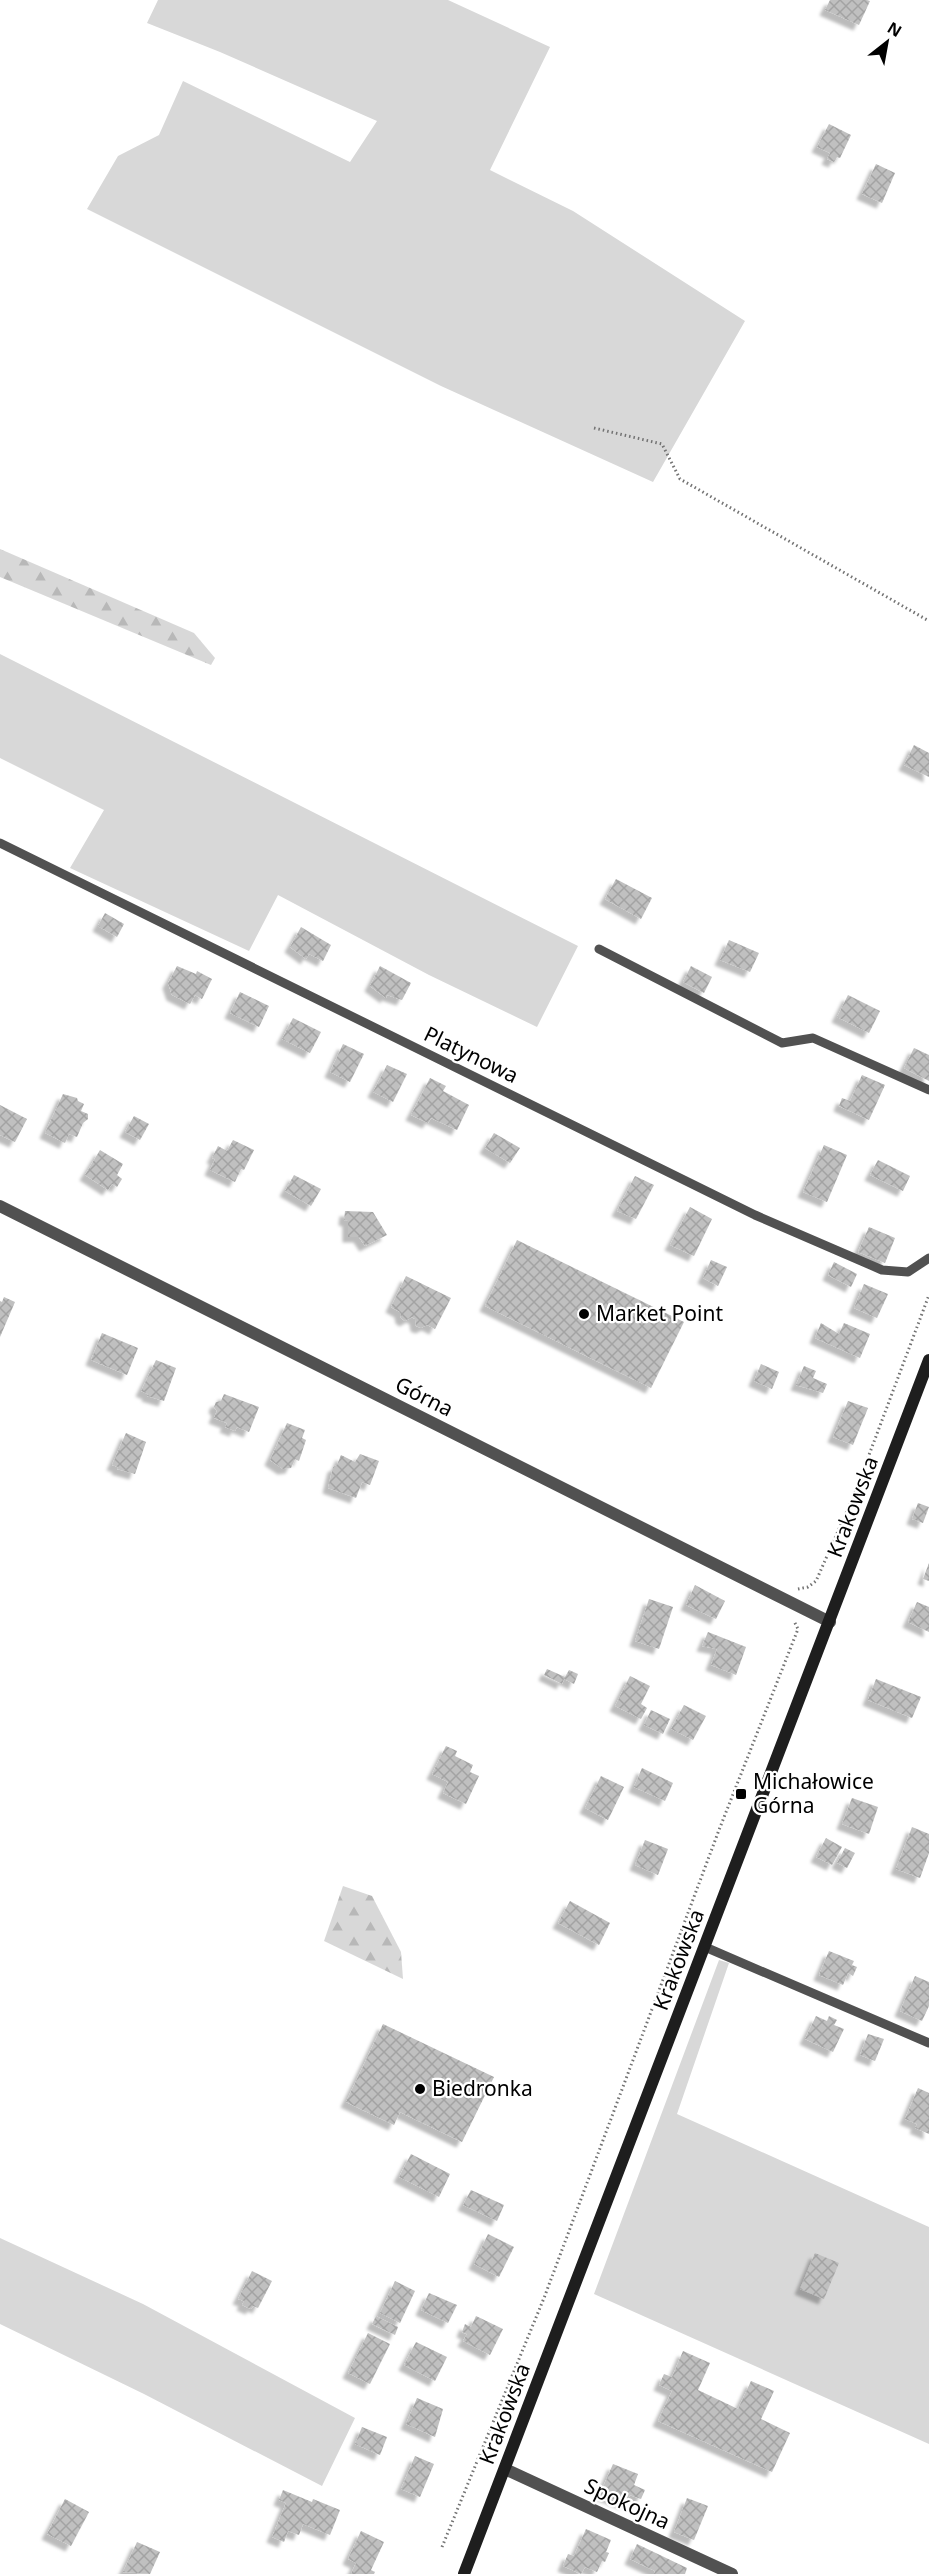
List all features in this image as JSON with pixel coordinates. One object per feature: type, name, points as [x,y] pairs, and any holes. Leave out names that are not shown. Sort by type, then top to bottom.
[{"type":"main road","name":"Krakowska","points":[[464,2574],[929,1360]]},
{"type":"street","name":"Górna","points":[[0,1206],[830,1622]]},
{"type":"street","name":"Spokojna","points":[[505,2469],[732,2574]]},
{"type":"lane","name":"Platynowa","points":[[0,843],[755,1215],[882,1270],[908,1272],[929,1258]]},
{"type":"lane","points":[[599,949],[782,1043],[813,1038],[929,1090]]},
{"type":"lane","points":[[705,1947],[929,2043]]},
{"type":"path","points":[[594,428],[662,444],[680,479],[929,621]]},
{"type":"path","points":[[442,2547],[544,2298],[715,1840],[798,1629],[788,1612],[798,1590],[816,1581],[854,1495],[929,1295]]},
{"type":"green space","points":[[158,0],[448,0],[550,47],[490,170],[573,211],[745,321],[653,482],[441,386],[87,209],[118,156],[159,135],[183,81],[350,162],[377,121],[220,52],[147,23]]},
{"type":"green space","points":[[0,549],[194,633],[215,658],[211,665],[0,577]]},
{"type":"green space","points":[[0,654],[578,946],[537,1027],[429,975],[278,895],[249,951],[70,868],[104,810],[0,758]]},
{"type":"green space","points":[[343,1886],[372,1896],[401,1952],[403,1979],[324,1941]]},
{"type":"green space","points":[[719,1960],[729,1963],[677,2114],[929,2227],[929,2444],[594,2294]]},
{"type":"green space","points":[[0,2238],[143,2304],[355,2418],[322,2486],[144,2394],[0,2324]]},
{"type":"building","points":[[830,0],[870,1],[859,25],[825,10]]},
{"type":"building","points":[[829,124],[851,135],[840,158],[837,157],[834,162],[827,159],[830,153],[817,147]]},
{"type":"building","points":[[876,164],[895,173],[882,203],[862,194]]},
{"type":"building","points":[[914,745],[929,753],[929,777],[904,765]]},
{"type":"building","points":[[616,879],[652,898],[641,919],[605,899]]},
{"type":"building","points":[[105,913],[124,924],[117,937],[98,926]]},
{"type":"building","points":[[301,927],[331,945],[323,961],[309,954],[306,959],[290,947]]},
{"type":"building","points":[[729,940],[759,953],[750,972],[720,960]]},
{"type":"building","points":[[177,966],[196,974],[197,971],[212,979],[202,999],[195,995],[190,1004],[172,995],[168,983]]},
{"type":"building","points":[[380,966],[411,983],[402,1000],[387,995],[386,998],[370,986]]},
{"type":"building","points":[[691,966],[712,977],[704,993],[683,982]]},
{"type":"building","points":[[240,992],[269,1006],[259,1027],[230,1013]]},
{"type":"building","points":[[848,995],[880,1011],[869,1033],[837,1017]]},
{"type":"building","points":[[293,1018],[321,1032],[310,1053],[282,1039]]},
{"type":"building","points":[[343,1044],[364,1054],[350,1082],[330,1072]]},
{"type":"building","points":[[914,1048],[929,1055],[929,1081],[904,1068]]},
{"type":"building","points":[[387,1065],[407,1074],[393,1102],[373,1092]]},
{"type":"building","points":[[862,1075],[885,1085],[869,1120],[839,1106],[842,1098],[850,1101]]},
{"type":"building","points":[[430,1078],[446,1086],[443,1091],[469,1105],[457,1130],[431,1118],[428,1123],[411,1115]]},
{"type":"building","points":[[63,1094],[77,1098],[84,1104],[81,1111],[88,1114],[88,1119],[83,1123],[77,1137],[69,1134],[65,1143],[45,1133]]},
{"type":"building","points":[[0,1105],[27,1119],[15,1142],[0,1135]]},
{"type":"building","points":[[134,1116],[149,1124],[140,1140],[125,1132]]},
{"type":"building","points":[[494,1133],[520,1148],[510,1163],[485,1148]]},
{"type":"building","points":[[233,1140],[254,1150],[235,1182],[210,1170],[215,1159],[212,1158],[218,1146],[227,1151]]},
{"type":"building","points":[[824,1145],[847,1155],[827,1202],[803,1192]]},
{"type":"building","points":[[100,1150],[123,1164],[117,1175],[122,1179],[117,1187],[112,1184],[108,1190],[85,1175]]},
{"type":"building","points":[[878,1160],[910,1176],[903,1191],[870,1175]]},
{"type":"building","points":[[294,1175],[321,1189],[311,1206],[285,1191]]},
{"type":"building","points":[[635,1176],[654,1185],[636,1219],[617,1211]]},
{"type":"building","points":[[690,1207],[712,1219],[694,1256],[670,1245]]},
{"type":"building","points":[[345,1211],[373,1212],[387,1235],[365,1246],[359,1237],[348,1237],[348,1221],[344,1220]]},
{"type":"building","points":[[869,1227],[895,1238],[885,1263],[858,1252]]},
{"type":"building","name":"Market Point","points":[[517,1240],[684,1322],[651,1388],[485,1306]]},
{"type":"building","points":[[711,1260],[727,1267],[718,1286],[703,1278]]},
{"type":"building","points":[[834,1262],[857,1274],[851,1287],[828,1275]]},
{"type":"building","points":[[406,1276],[451,1298],[435,1329],[427,1325],[421,1328],[416,1326],[415,1319],[412,1317],[405,1321],[401,1318],[400,1312],[391,1307]]},
{"type":"building","points":[[864,1284],[888,1294],[877,1318],[854,1308]]},
{"type":"building","points":[[4,1297],[15,1302],[0,1337],[0,1301],[2,1302]]},
{"type":"building","points":[[821,1323],[839,1334],[844,1323],[870,1334],[860,1358],[815,1338]]},
{"type":"building","points":[[102,1333],[138,1348],[127,1375],[91,1360]]},
{"type":"building","points":[[156,1360],[176,1368],[164,1401],[147,1396],[148,1394],[141,1391]]},
{"type":"building","points":[[761,1364],[779,1372],[772,1389],[754,1381]]},
{"type":"building","points":[[804,1366],[816,1371],[813,1378],[827,1384],[823,1393],[796,1385]]},
{"type":"building","points":[[224,1394],[259,1407],[249,1432],[237,1427],[235,1431],[225,1427],[227,1423],[214,1418],[217,1411],[214,1407],[216,1402],[221,1401]]},
{"type":"building","points":[[848,1401],[868,1408],[853,1445],[833,1437]]},
{"type":"building","points":[[287,1423],[305,1430],[302,1438],[306,1440],[299,1461],[295,1459],[291,1468],[283,1469],[270,1460]]},
{"type":"building","points":[[126,1433],[146,1442],[135,1474],[117,1469],[118,1467],[112,1465]]},
{"type":"building","points":[[360,1454],[379,1461],[370,1485],[362,1482],[356,1498],[328,1488],[333,1467],[337,1465],[341,1455],[355,1462]]},
{"type":"building","points":[[918,1503],[929,1507],[923,1523],[912,1519]]},
{"type":"building","points":[[929,1563],[929,1581],[923,1579]]},
{"type":"building","points":[[695,1585],[725,1601],[716,1619],[686,1605]]},
{"type":"building","points":[[649,1599],[673,1607],[659,1649],[635,1641]]},
{"type":"building","points":[[917,1602],[929,1607],[929,1632],[908,1622]]},
{"type":"building","points":[[708,1632],[746,1647],[736,1675],[711,1665],[717,1649],[702,1646]]},
{"type":"building","points":[[547,1669],[565,1677],[569,1670],[578,1674],[574,1684],[564,1679],[562,1684],[544,1675]]},
{"type":"building","points":[[630,1676],[650,1686],[641,1704],[647,1708],[641,1719],[615,1706]]},
{"type":"building","points":[[876,1679],[921,1697],[912,1718],[868,1700]]},
{"type":"building","points":[[684,1705],[706,1716],[693,1740],[671,1729]]},
{"type":"building","points":[[651,1710],[670,1719],[663,1734],[644,1725]]},
{"type":"building","points":[[446,1746],[457,1751],[455,1756],[473,1765],[470,1772],[479,1776],[466,1804],[443,1793],[448,1782],[432,1774]]},
{"type":"building","points":[[642,1768],[673,1783],[665,1801],[634,1787]]},
{"type":"building","points":[[601,1776],[624,1787],[608,1820],[585,1808]]},
{"type":"building","points":[[852,1798],[878,1807],[869,1834],[842,1824]]},
{"type":"building","points":[[912,1827],[929,1834],[929,1853],[920,1878],[896,1869]]},
{"type":"building","points":[[826,1838],[842,1847],[832,1865],[816,1857]]},
{"type":"building","points":[[645,1840],[668,1849],[658,1875],[635,1865]]},
{"type":"building","points":[[845,1848],[855,1853],[847,1868],[837,1863]]},
{"type":"building","points":[[570,1901],[610,1923],[599,1945],[558,1923]]},
{"type":"building","points":[[829,1951],[854,1961],[852,1965],[857,1967],[853,1976],[848,1973],[843,1985],[819,1975]]},
{"type":"building","points":[[915,1976],[929,1982],[929,2006],[922,2021],[900,2011]]},
{"type":"building","points":[[816,2016],[827,2021],[829,2016],[837,2020],[834,2025],[844,2029],[833,2052],[805,2039]]},
{"type":"building","name":"Biedronka","points":[[383,2024],[494,2077],[462,2142],[400,2112],[394,2125],[346,2102]]},
{"type":"building","points":[[868,2034],[884,2039],[875,2061],[860,2055]]},
{"type":"building","points":[[918,2088],[929,2093],[929,2134],[915,2128],[917,2124],[905,2119]]},
{"type":"building","points":[[411,2154],[450,2174],[439,2197],[399,2177]]},
{"type":"building","points":[[471,2190],[504,2205],[497,2221],[463,2205]]},
{"type":"building","points":[[488,2234],[514,2247],[499,2277],[474,2264]]},
{"type":"building","points":[[815,2253],[839,2263],[824,2299],[800,2289]]},
{"type":"building","points":[[252,2271],[272,2281],[258,2308],[253,2306],[251,2309],[242,2305],[244,2301],[238,2299]]},
{"type":"building","points":[[395,2281],[415,2291],[400,2323],[380,2313]]},
{"type":"building","points":[[429,2293],[457,2305],[448,2323],[421,2310]]},
{"type":"building","points":[[376,2316],[398,2327],[395,2335],[372,2324]]},
{"type":"building","points":[[476,2316],[503,2329],[490,2355],[463,2341],[467,2334],[462,2332],[465,2324],[471,2327]]},
{"type":"building","points":[[368,2333],[390,2344],[370,2384],[348,2373]]},
{"type":"building","points":[[416,2342],[447,2357],[435,2381],[404,2365]]},
{"type":"building","points":[[683,2351],[710,2363],[698,2390],[738,2409],[751,2381],[774,2391],[761,2419],[790,2433],[772,2472],[658,2421],[672,2391],[659,2385],[664,2374],[672,2377]]},
{"type":"building","points":[[417,2398],[443,2409],[435,2437],[406,2424]]},
{"type":"building","points":[[362,2427],[387,2437],[380,2455],[355,2444]]},
{"type":"building","points":[[415,2456],[434,2464],[420,2497],[401,2489]]},
{"type":"building","points":[[613,2464],[638,2474],[634,2485],[645,2490],[641,2499],[630,2495],[625,2504],[600,2494]]},
{"type":"building","points":[[283,2490],[340,2510],[330,2535],[303,2524],[299,2535],[288,2531],[284,2542],[272,2537],[286,2503],[279,2500]]},
{"type":"building","points":[[687,2498],[708,2506],[694,2540],[674,2532]]},
{"type":"building","points":[[65,2499],[89,2512],[71,2546],[47,2534]]},
{"type":"building","points":[[586,2529],[611,2540],[606,2552],[609,2553],[597,2572],[585,2567],[581,2574],[563,2566],[568,2554],[574,2556]]},
{"type":"building","points":[[361,2531],[384,2542],[371,2570],[375,2572],[374,2574],[351,2574],[356,2563],[348,2559]]},
{"type":"building","points":[[137,2542],[160,2552],[150,2574],[123,2572]]},
{"type":"building","points":[[637,2544],[687,2568],[685,2574],[654,2574],[655,2571],[630,2559]]},
{"type":"place","name":"Market Point","points":[[584,1314]]},
{"type":"place","name":"Michałowice Górna","points":[[741,1794]]},
{"type":"place","name":"Biedronka","points":[[420,2089]]}]
